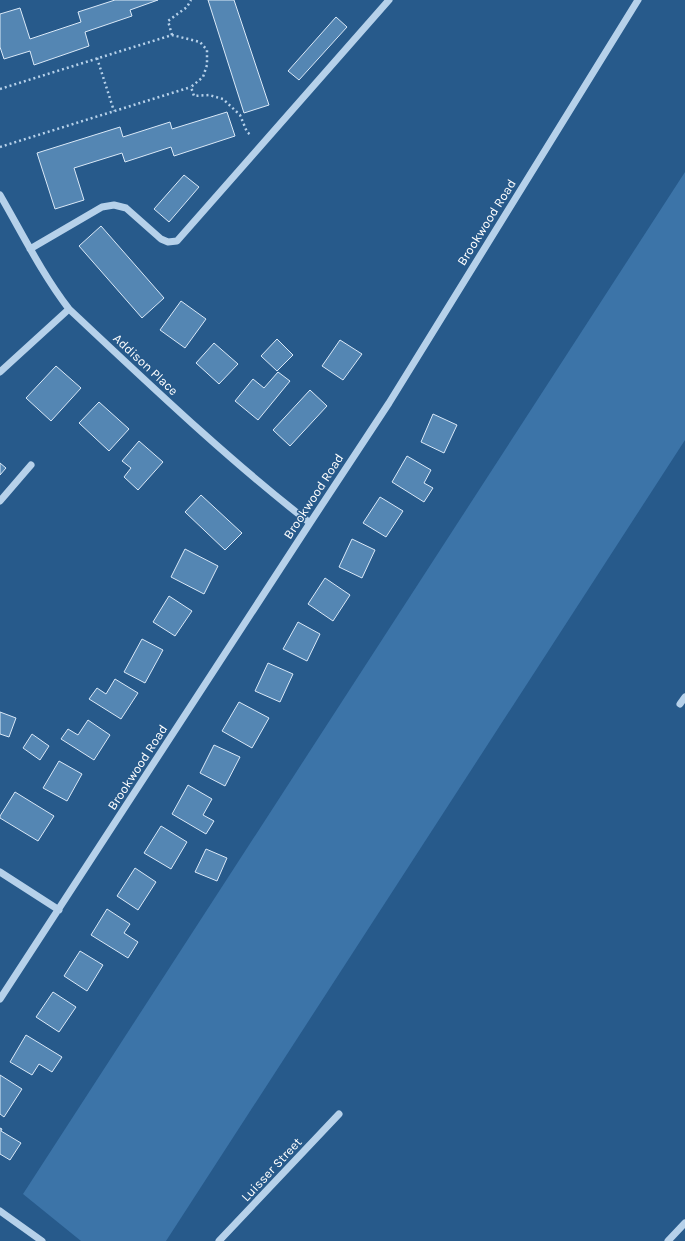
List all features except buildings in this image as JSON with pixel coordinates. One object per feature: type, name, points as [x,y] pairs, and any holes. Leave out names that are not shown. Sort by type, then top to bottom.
[{"type":"street","points":[[30,249],[102,207],[114,205],[126,208],[161,239],[168,242],[177,241],[389,0]]},
{"type":"street","name":"Brookwood Road","points":[[0,999],[389,403],[638,0]]},
{"type":"street","name":"Addison Place","points":[[0,195],[30,249],[61,299],[69,309],[257,481],[310,523]]},
{"type":"street","points":[[0,372],[69,309]]},
{"type":"street","points":[[0,501],[31,465]]},
{"type":"street","points":[[680,704],[685,697]]},
{"type":"street","points":[[0,872],[58,910]]},
{"type":"street","name":"Luisser Street","points":[[220,1241],[339,1114]]},
{"type":"street","points":[[0,1211],[42,1241]]},
{"type":"street","points":[[668,1241],[685,1223]]},
{"type":"path","points":[[172,35],[168,21],[187,7],[191,0]]},
{"type":"path","points":[[0,89],[172,35],[200,42],[207,50],[207,65],[203,77],[191,87],[0,147]]},
{"type":"path","points":[[97,58],[114,111]]},
{"type":"path","points":[[191,87],[194,96],[209,96],[223,99],[240,115],[247,132],[262,144]]},
{"type":"shaded area","points":[[685,172],[685,440],[166,1241],[81,1241],[23,1194]]}]
